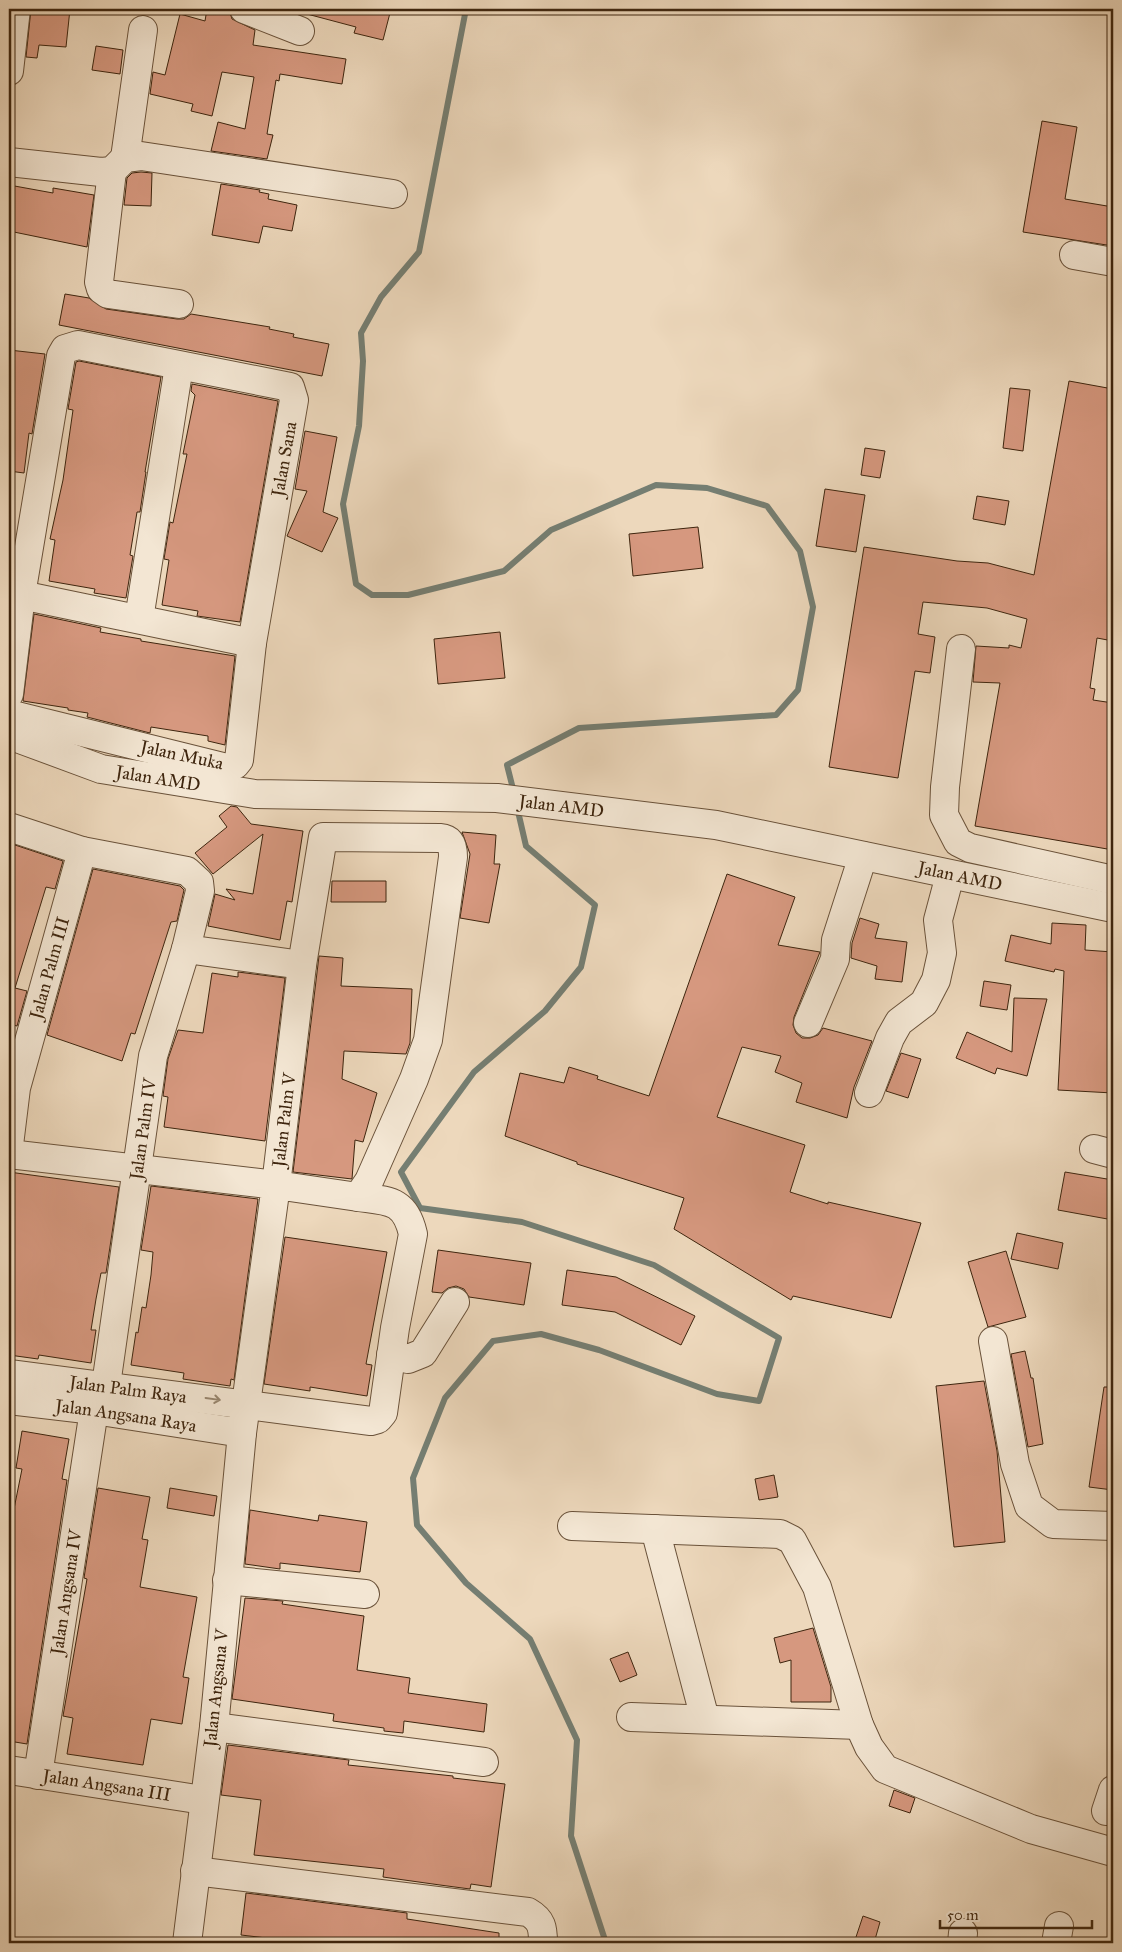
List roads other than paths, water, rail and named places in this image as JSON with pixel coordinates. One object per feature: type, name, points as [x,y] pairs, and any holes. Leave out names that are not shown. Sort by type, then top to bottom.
[{"type":"street","points":[[9,71],[16,9]]},
{"type":"street","points":[[244,9],[300,31]]},
{"type":"street","points":[[143,30],[99,282],[101,288],[108,294],[178,304]]},
{"type":"street","points":[[9,162],[101,172],[141,156],[393,194]]},
{"type":"street","points":[[1074,255],[1113,262]]},
{"type":"street","points":[[9,694],[21,595],[61,356],[65,349],[78,345],[178,366],[139,619]]},
{"type":"street","name":"Jalan Sana","points":[[178,366],[286,385],[290,387],[294,400],[252,643]]},
{"type":"street","points":[[21,595],[252,643]]},
{"type":"street","name":"Jalan Muka","points":[[9,714],[227,768],[235,765],[239,760],[252,643]]},
{"type":"street","points":[[961,649],[944,788],[944,815],[958,842],[970,848],[1113,880]]},
{"type":"street","name":"Jalan AMD","points":[[9,735],[101,769],[229,791],[265,794],[498,798],[716,825],[1113,908]]},
{"type":"street","points":[[9,827],[82,851]]},
{"type":"street","name":"Jalan Palm V","points":[[242,1433],[276,1185],[302,965],[323,837],[444,839],[448,841],[453,851],[428,1040],[414,1079],[369,1181],[358,1196]]},
{"type":"street","name":"Jalan Palm IV","points":[[82,851],[187,871],[196,878],[200,891],[186,949],[153,1056],[106,1385]]},
{"type":"street","name":"Jalan Palm III","points":[[9,1145],[16,1088],[82,851]]},
{"type":"street","points":[[808,1023],[835,959],[836,940],[863,856]]},
{"type":"street","points":[[869,1093],[890,1038],[899,1022],[924,1003],[936,980],[942,953],[938,920],[950,875]]},
{"type":"street","points":[[186,949],[302,965]]},
{"type":"street","points":[[9,1154],[137,1171],[276,1185],[391,1201],[399,1206],[410,1219],[413,1234],[391,1355],[408,1359],[423,1353],[455,1302]]},
{"type":"street","points":[[993,1341],[1015,1464],[1028,1506],[1053,1524],[1113,1526]]},
{"type":"street","name":"Jalan Palm Raya","points":[[9,1374],[106,1385],[371,1421],[378,1419],[382,1413],[391,1355]]},
{"type":"street","name":"Jalan Angsana Raya","points":[[9,1400],[94,1410],[242,1433]]},
{"type":"street","name":"Jalan Angsana IV","points":[[38,1775],[94,1410]]},
{"type":"street","name":"Jalan Angsana V","points":[[187,1943],[214,1727],[242,1433]]},
{"type":"street","points":[[572,1526],[780,1534],[792,1540],[817,1588],[859,1725],[869,1747],[884,1769],[1031,1829],[1113,1852]]},
{"type":"street","points":[[655,1529],[705,1719]]},
{"type":"street","points":[[227,1580],[365,1594]]},
{"type":"street","points":[[631,1717],[859,1725]]},
{"type":"street","points":[[214,1727],[484,1762]]},
{"type":"street","name":"Jalan Angsana III","points":[[9,1770],[204,1800]]},
{"type":"street","points":[[195,1871],[528,1912],[538,1918],[540,1922],[543,1943]]},
{"type":"waterway","points":[[466,9],[419,252],[381,297],[361,333],[363,361],[359,426],[343,504],[356,584],[372,595],[408,595],[504,571],[551,530],[656,485],[707,488],[767,506],[800,551],[813,607],[798,690],[776,715],[579,728],[507,765],[514,793]]},
{"type":"waterway","points":[[517,807],[526,846],[595,905],[581,967],[545,1011],[474,1072],[401,1172],[420,1208],[522,1222],[654,1265],[779,1338],[759,1401],[717,1394],[599,1350],[541,1334],[493,1341],[445,1398],[413,1478],[417,1525],[466,1583],[530,1639],[577,1740],[571,1836],[606,1943]]}]
